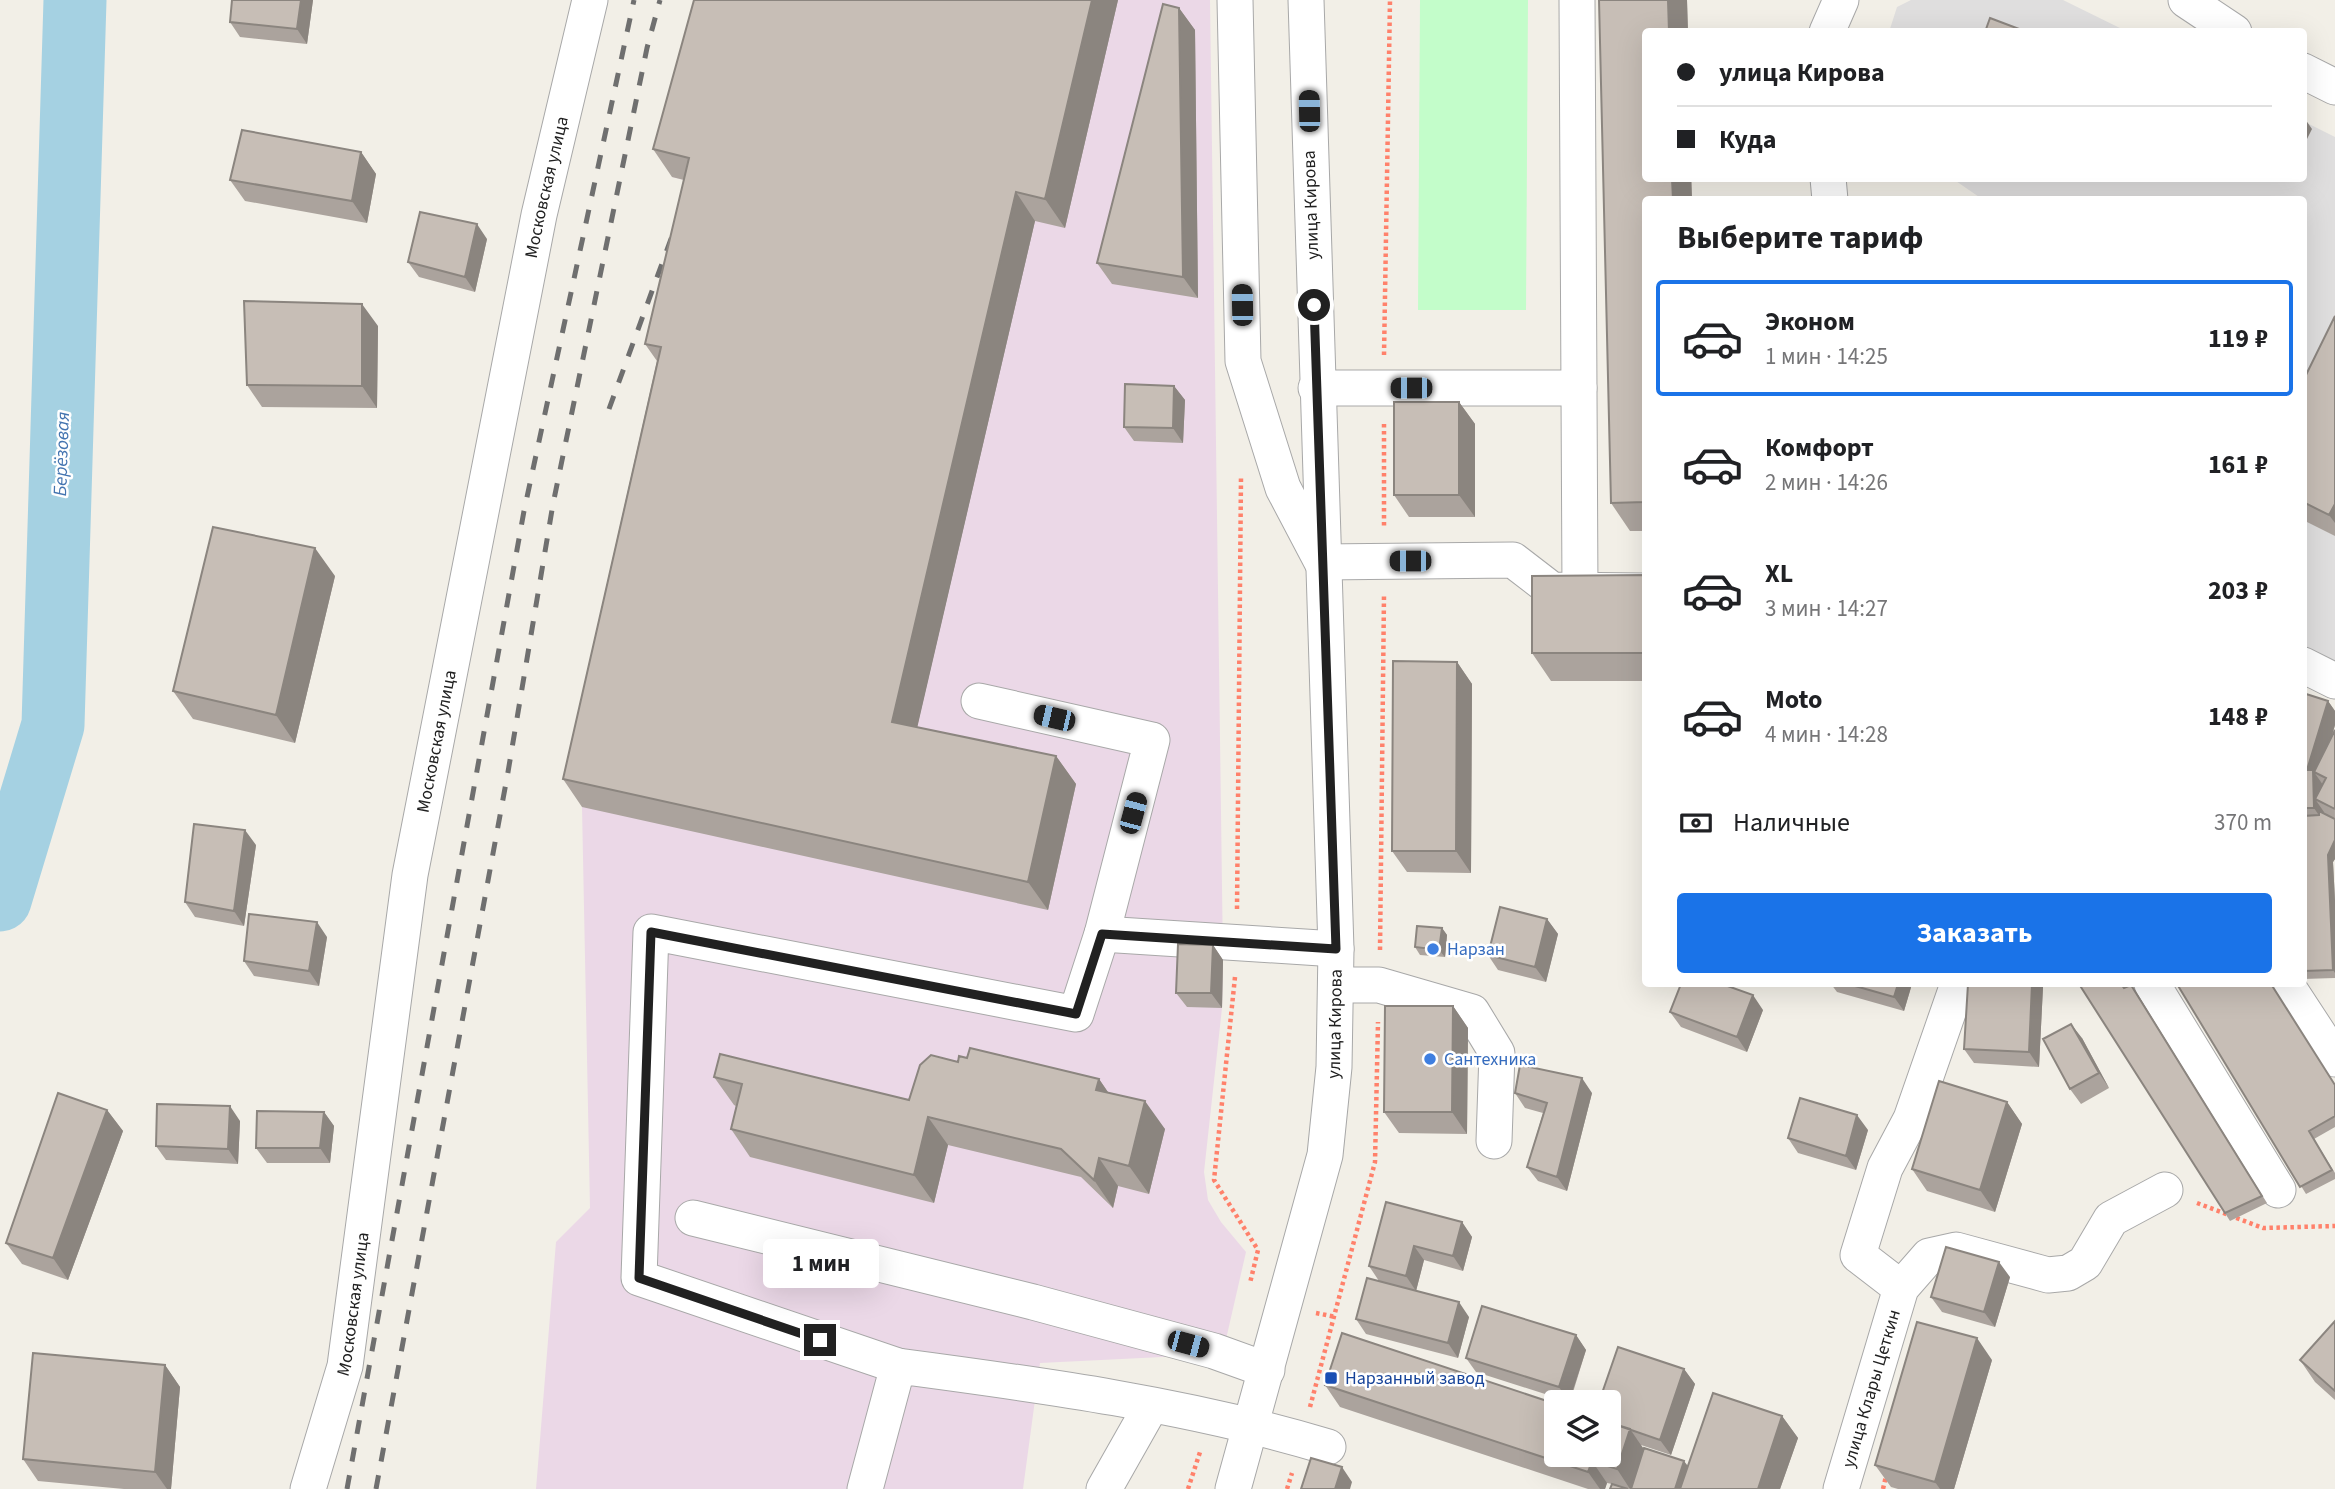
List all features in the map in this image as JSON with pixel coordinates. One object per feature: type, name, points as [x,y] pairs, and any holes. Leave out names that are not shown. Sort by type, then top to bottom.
[{"type":"street","name":"Московская улица","points":[[308,1489],[345,1366],[410,875],[539,215],[590,0]]},
{"type":"street","points":[[1235,0],[1243,361],[1283,488],[1322,562],[1513,561],[1552,590],[1642,591]]},
{"type":"street","name":"улица Кирова","points":[[1233,1489],[1325,1154],[1334,1068],[1336,949],[1316,388],[1306,0]]},
{"type":"street","points":[[1577,0],[1580,591]]},
{"type":"street","points":[[1829,28],[1841,0]]},
{"type":"street","points":[[2186,0],[2228,28]]},
{"type":"street","points":[[2307,73],[2335,87]]},
{"type":"street","points":[[1316,388],[1579,388]]},
{"type":"street","points":[[2307,667],[2335,681]]},
{"type":"street","points":[[979,701],[1152,740],[1102,934],[1076,1014],[651,932],[639,1278],[898,1366],[1037,1384],[1251,1426],[1315,1443]]},
{"type":"street","points":[[1102,934],[1336,949]]},
{"type":"street","points":[[1336,985],[1379,985],[1472,1012],[1497,1053],[1494,1141]]},
{"type":"street","points":[[1957,987],[1911,1119],[1885,1168],[1858,1255],[1901,1288],[1929,1256],[1956,1250],[2048,1275],[2068,1272],[2085,1263],[2111,1219],[2165,1190]]},
{"type":"street","points":[[2154,987],[2278,1190]]},
{"type":"street","points":[[2288,987],[2335,1059]]},
{"type":"street","points":[[693,1218],[1033,1302],[1214,1351],[1267,1370]]},
{"type":"street","name":"улица Клары Цеткин","points":[[1841,1489],[1901,1288]]},
{"type":"street","points":[[865,1489],[898,1366]]},
{"type":"street","points":[[1104,1489],[1151,1406]]},
{"type":"path","points":[[1287,1489],[1315,1443],[1375,1161],[1390,0]]},
{"type":"path","points":[[1241,471],[1236,944],[1214,1180],[1258,1250],[1247,1295]]},
{"type":"path","points":[[2165,1190],[2263,1228],[2335,1226]]},
{"type":"shaded area","points":[[722,0],[1210,0],[1223,960],[1222,1008],[1204,1172],[1208,1200],[1221,1222],[1246,1252],[1224,1348],[1203,1355],[1040,1363],[1023,1489],[536,1489],[556,1242],[590,1208],[582,807],[709,186],[672,177]]},
{"type":"shaded area","points":[[1911,0],[2063,0],[2120,28],[1890,28],[1897,7]]},
{"type":"shaded area","points":[[2307,123],[2335,137],[2335,666],[2307,651],[2307,196],[1978,196],[1957,182],[2307,182]]},
{"type":"green space","points":[[1420,0],[1528,0],[1526,310],[1418,310]]},
{"type":"building","points":[[232,0],[301,0],[297,29],[230,22]]},
{"type":"building","points":[[694,0],[1092,0],[1045,199],[1016,192],[892,722],[1056,756],[1028,882],[563,779],[661,347],[645,344],[689,158],[653,149]]},
{"type":"building","points":[[1599,0],[1668,0],[1669,28],[1642,28],[1642,182],[1672,182],[1673,196],[1642,196],[1642,502],[1611,503]]},
{"type":"building","points":[[1163,4],[1179,8],[1183,277],[1097,263]]},
{"type":"building","points":[[1990,18],[2016,28],[1986,28]]},
{"type":"building","points":[[242,130],[361,152],[352,201],[230,180]]},
{"type":"building","points":[[420,212],[477,224],[465,277],[408,262]]},
{"type":"building","points":[[244,301],[362,304],[362,386],[247,385]]},
{"type":"building","points":[[2335,316],[2335,504],[2329,515],[2307,504],[2307,373]]},
{"type":"building","points":[[1125,384],[1174,386],[1173,428],[1124,427]]},
{"type":"building","points":[[1394,402],[1459,402],[1459,495],[1394,495]]},
{"type":"building","points":[[213,527],[315,548],[276,715],[173,691]]},
{"type":"building","points":[[1642,575],[1642,653],[1532,653],[1532,576]]},
{"type":"building","points":[[1393,661],[1457,662],[1456,851],[1392,851]]},
{"type":"building","points":[[2307,694],[2328,701],[2307,770]]},
{"type":"building","points":[[2335,730],[2335,809],[2315,799],[2326,778],[2314,772]]},
{"type":"building","points":[[2307,770],[2313,770],[2314,808],[2307,808]]},
{"type":"building","points":[[2319,811],[2335,819],[2335,840],[2328,855],[2333,970],[2307,971],[2307,816],[2319,815]]},
{"type":"building","points":[[194,824],[245,830],[234,911],[185,902]]},
{"type":"building","points":[[1500,907],[1547,919],[1535,967],[1488,955]]},
{"type":"building","points":[[249,914],[317,922],[309,971],[244,961]]},
{"type":"building","points":[[1417,926],[1442,928],[1439,950],[1415,947]]},
{"type":"building","points":[[1178,944],[1213,945],[1211,993],[1176,993]]},
{"type":"building","points":[[1680,987],[1730,987],[1753,995],[1737,1037],[1670,1012]]},
{"type":"building","points":[[1859,987],[1897,987],[1894,997]]},
{"type":"building","points":[[1968,987],[2032,987],[2029,1052],[1964,1049]]},
{"type":"building","points":[[2081,987],[2132,987],[2262,1196],[2225,1213]]},
{"type":"building","points":[[2179,987],[2273,987],[2335,1085],[2335,1116],[2309,1131],[2332,1170],[2300,1187]]},
{"type":"building","points":[[1385,1006],[1453,1006],[1452,1112],[1384,1112]]},
{"type":"building","points":[[2071,1024],[2099,1073],[2070,1089],[2043,1039]]},
{"type":"building","points":[[970,1048],[1099,1079],[1096,1090],[1145,1101],[1129,1166],[1099,1158],[1094,1180],[1061,1149],[928,1117],[914,1175],[731,1129],[742,1084],[714,1077],[720,1054],[909,1100],[920,1065],[931,1055],[958,1062],[959,1056],[967,1058]]},
{"type":"building","points":[[1520,1065],[1582,1078],[1557,1177],[1527,1167],[1547,1103],[1515,1093]]},
{"type":"building","points":[[1939,1081],[2007,1102],[1980,1190],[1912,1169]]},
{"type":"building","points":[[58,1093],[107,1110],[53,1258],[6,1243]]},
{"type":"building","points":[[1800,1098],[1857,1115],[1846,1156],[1788,1138]]},
{"type":"building","points":[[157,1104],[230,1106],[228,1149],[156,1146]]},
{"type":"building","points":[[257,1111],[324,1112],[320,1148],[256,1148]]},
{"type":"building","points":[[1386,1202],[1462,1222],[1453,1256],[1414,1246],[1406,1276],[1369,1266]]},
{"type":"building","points":[[1946,1247],[1999,1262],[1984,1312],[1931,1297]]},
{"type":"building","points":[[1367,1278],[1459,1302],[1448,1343],[1356,1319]]},
{"type":"building","points":[[1482,1306],[1576,1335],[1559,1387],[1466,1358]]},
{"type":"building","points":[[2335,1321],[2335,1391],[2300,1360]]},
{"type":"building","points":[[1917,1322],[1977,1338],[1935,1482],[1875,1465]]},
{"type":"building","points":[[1342,1333],[1544,1400],[1544,1457],[1325,1385]]},
{"type":"building","points":[[1618,1347],[1684,1369],[1660,1440],[1621,1426],[1621,1390],[1603,1390]]},
{"type":"building","points":[[33,1353],[165,1365],[155,1472],[23,1459]]},
{"type":"building","points":[[1713,1393],[1782,1416],[1758,1489],[1680,1489]]},
{"type":"building","points":[[1621,1426],[1630,1429],[1621,1457]]},
{"type":"building","points":[[1644,1448],[1684,1461],[1675,1489],[1631,1489]]},
{"type":"building","points":[[1311,1458],[1342,1467],[1335,1489],[1301,1489]]},
{"type":"building","points":[[1573,1467],[1590,1467],[1588,1472]]},
{"type":"building","points":[[1612,1484],[1628,1489],[1610,1489]]},
{"type":"waterway","name":"Берёзовая","points":[[0,900],[53,725],[75,0]]},
{"type":"railway","points":[[347,1489],[524,511],[634,0]]},
{"type":"railway","points":[[376,1489],[508,772],[553,504],[647,48],[660,0]]},
{"type":"railway","points":[[609,409],[675,228]]},
{"type":"place","name":"Нарзан","points":[[1433,949]]},
{"type":"place","name":"Сантехника","points":[[1430,1059]]},
{"type":"place","name":"Нарзанный завод","points":[[1331,1378]]},
{"type":"route","points":[[820,1340],[639,1278],[651,932],[1076,1014],[1102,934],[1336,949],[1314,305]]}]
